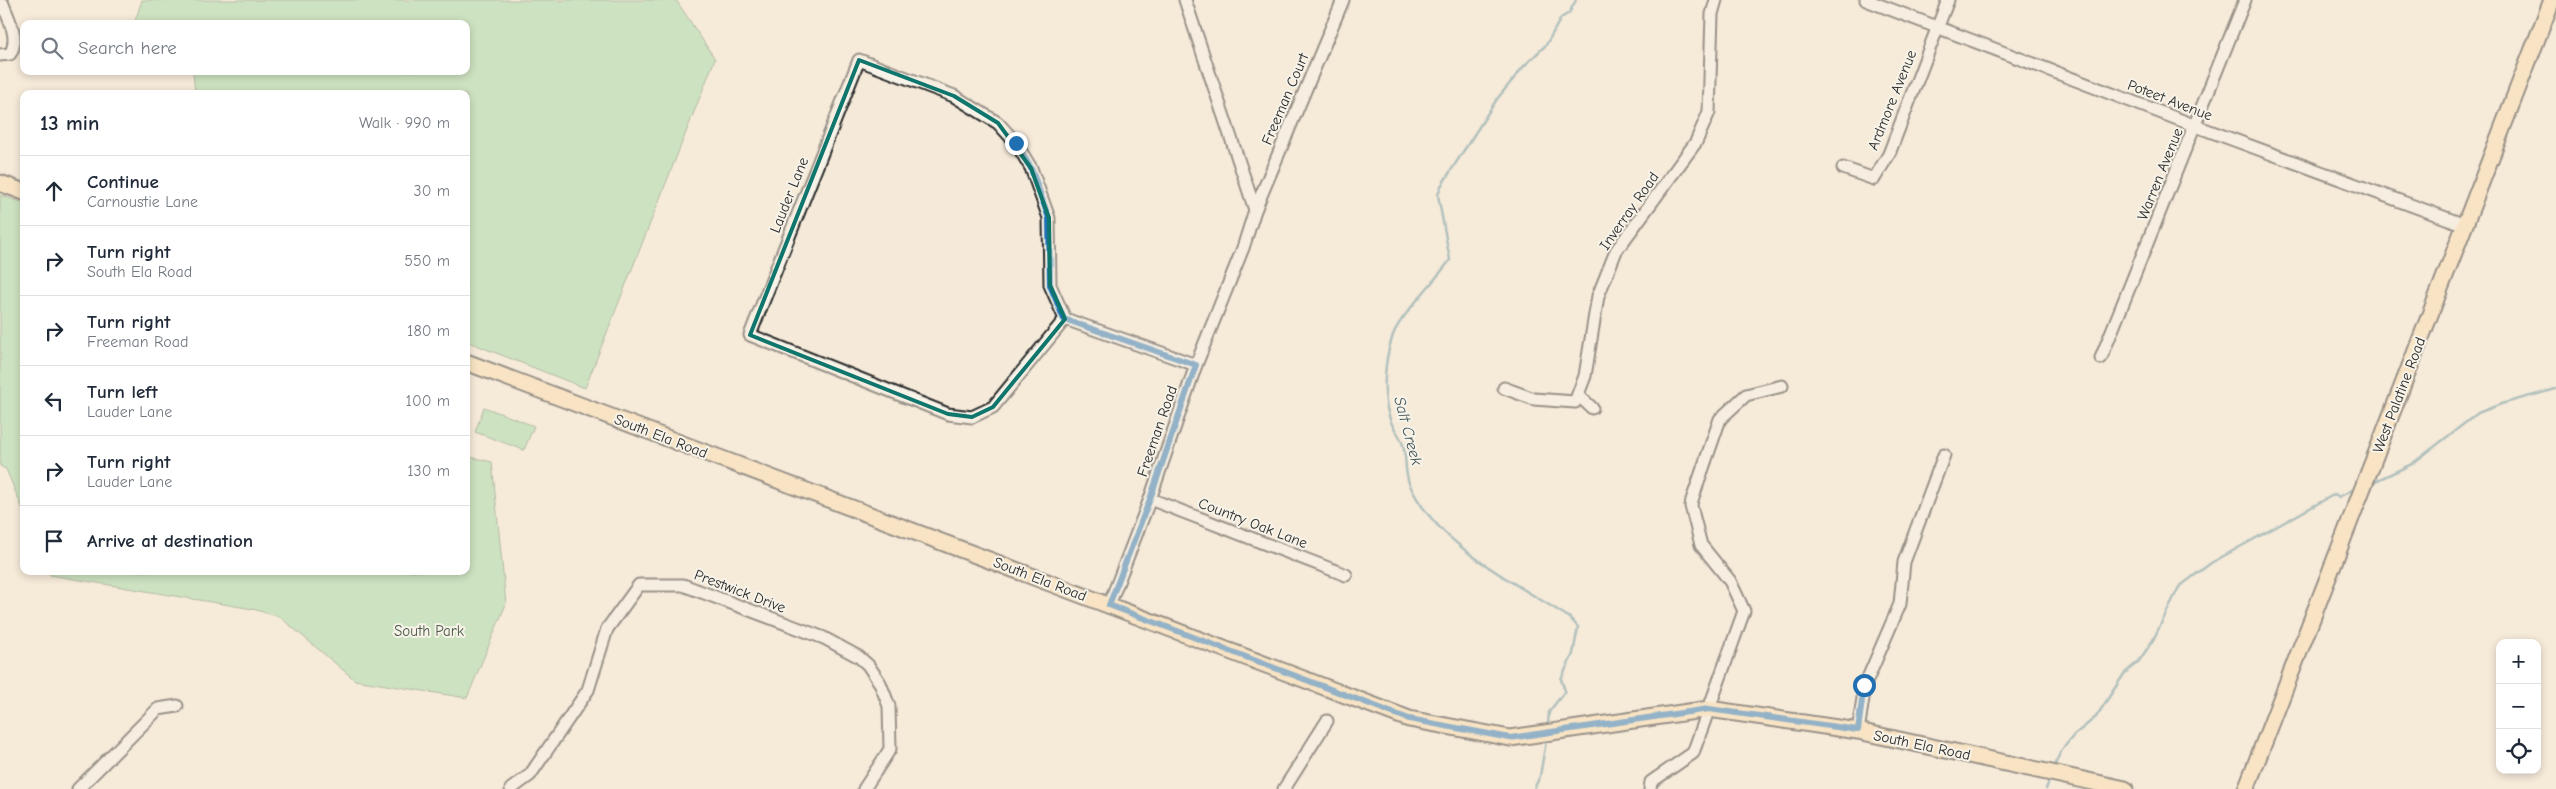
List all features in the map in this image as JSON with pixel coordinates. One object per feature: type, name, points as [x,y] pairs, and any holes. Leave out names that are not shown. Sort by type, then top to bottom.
[{"type":"main road","name":"West Palatine Road","points":[[2246,789],[2552,0]]},
{"type":"main road","points":[[0,183],[20,190]]},
{"type":"main road","name":"South Ela Road","points":[[470,364],[1409,719],[1510,738],[1709,709],[1858,730],[2125,789]]},
{"type":"street","points":[[1185,0],[1256,210]]},
{"type":"street","name":"Freeman Court","points":[[1256,210],[1343,0]]},
{"type":"street","name":"Inverray Road","points":[[1578,395],[1585,376],[1598,296],[1616,251],[1696,142],[1709,112],[1712,14],[1716,0]]},
{"type":"street","name":"Poteet Avenue","points":[[1866,0],[2196,126],[2465,225]]},
{"type":"street","name":"Ardmore Avenue","points":[[1843,168],[1874,179],[1889,154],[1948,0]]},
{"type":"street","name":"Warren Avenue","points":[[2101,358],[2196,126],[2245,0]]},
{"type":"street","points":[[0,55],[10,54],[15,46],[15,39],[3,4]]},
{"type":"street","name":"Lauder Lane","points":[[859,60],[954,96],[998,123],[1016,143],[1031,168],[1049,218],[1050,285],[1064,319],[994,407],[972,417],[948,414],[750,335],[859,60]]},
{"type":"street","name":"Freeman Road","points":[[1109,605],[1150,499],[1196,365],[1243,248],[1256,210]]},
{"type":"street","points":[[1064,319],[1196,365]]},
{"type":"street","points":[[1650,789],[1651,782],[1693,753],[1744,611],[1730,581],[1701,545],[1691,506],[1720,419],[1746,396],[1782,386]]},
{"type":"street","points":[[1504,388],[1534,399],[1575,402],[1578,395],[1592,408]]},
{"type":"street","points":[[1858,730],[1864,685],[1900,604],[1904,562],[1944,455]]},
{"type":"street","name":"Country Oak Lane","points":[[1150,499],[1346,575]]},
{"type":"street","name":"Prestwick Drive","points":[[511,789],[530,775],[588,690],[608,629],[639,585],[684,585],[824,638],[859,657],[868,665],[880,683],[889,706],[890,749],[864,789]]},
{"type":"street","points":[[78,789],[158,709],[177,706]]},
{"type":"street","points":[[1284,789],[1327,721]]},
{"type":"highlighted area","points":[[859,60],[954,96],[998,123],[1031,168],[1049,218],[1050,285],[1065,319],[993,407],[972,417],[948,414],[750,335]]},
{"type":"green space","points":[[142,0],[676,0],[715,59],[585,388],[470,343],[470,90],[195,90],[193,75],[470,75],[470,20],[135,20]]},
{"type":"green space","points":[[0,195],[20,202],[20,502],[6,469],[0,466]]},
{"type":"green space","points":[[484,407],[534,426],[524,450],[475,432]]},
{"type":"green space","name":"South Park","points":[[470,457],[492,462],[506,604],[467,698],[355,680],[280,617],[253,609],[50,575],[470,575]]},
{"type":"waterway","name":"Salt Creek","points":[[1548,724],[1549,712],[1565,691],[1561,679],[1573,654],[1578,627],[1570,618],[1479,561],[1457,544],[1421,505],[1409,483],[1406,473],[1404,447],[1388,412],[1385,378],[1387,356],[1397,327],[1410,308],[1450,260],[1438,195],[1441,186],[1497,99],[1524,66],[1546,45],[1561,18],[1569,13],[1576,0]]},
{"type":"waterway","points":[[2371,483],[2412,464],[2478,413],[2501,404],[2556,389]]},
{"type":"waterway","points":[[2055,765],[2061,751],[2074,735],[2096,717],[2124,674],[2139,661],[2153,640],[2179,587],[2211,563],[2335,494],[2339,497],[2352,490]]},
{"type":"waterway","name":"Salt Creek","points":[[1534,789],[1540,776],[1546,741]]},
{"type":"waterway","points":[[2046,789],[2049,781]]},
{"type":"route","points":[[1016,143],[1031,168],[1038,192],[1049,218],[1050,285],[1064,319],[1196,365],[1150,499],[1109,605],[1409,719],[1510,738],[1709,709],[1858,730],[1864,685]]}]
